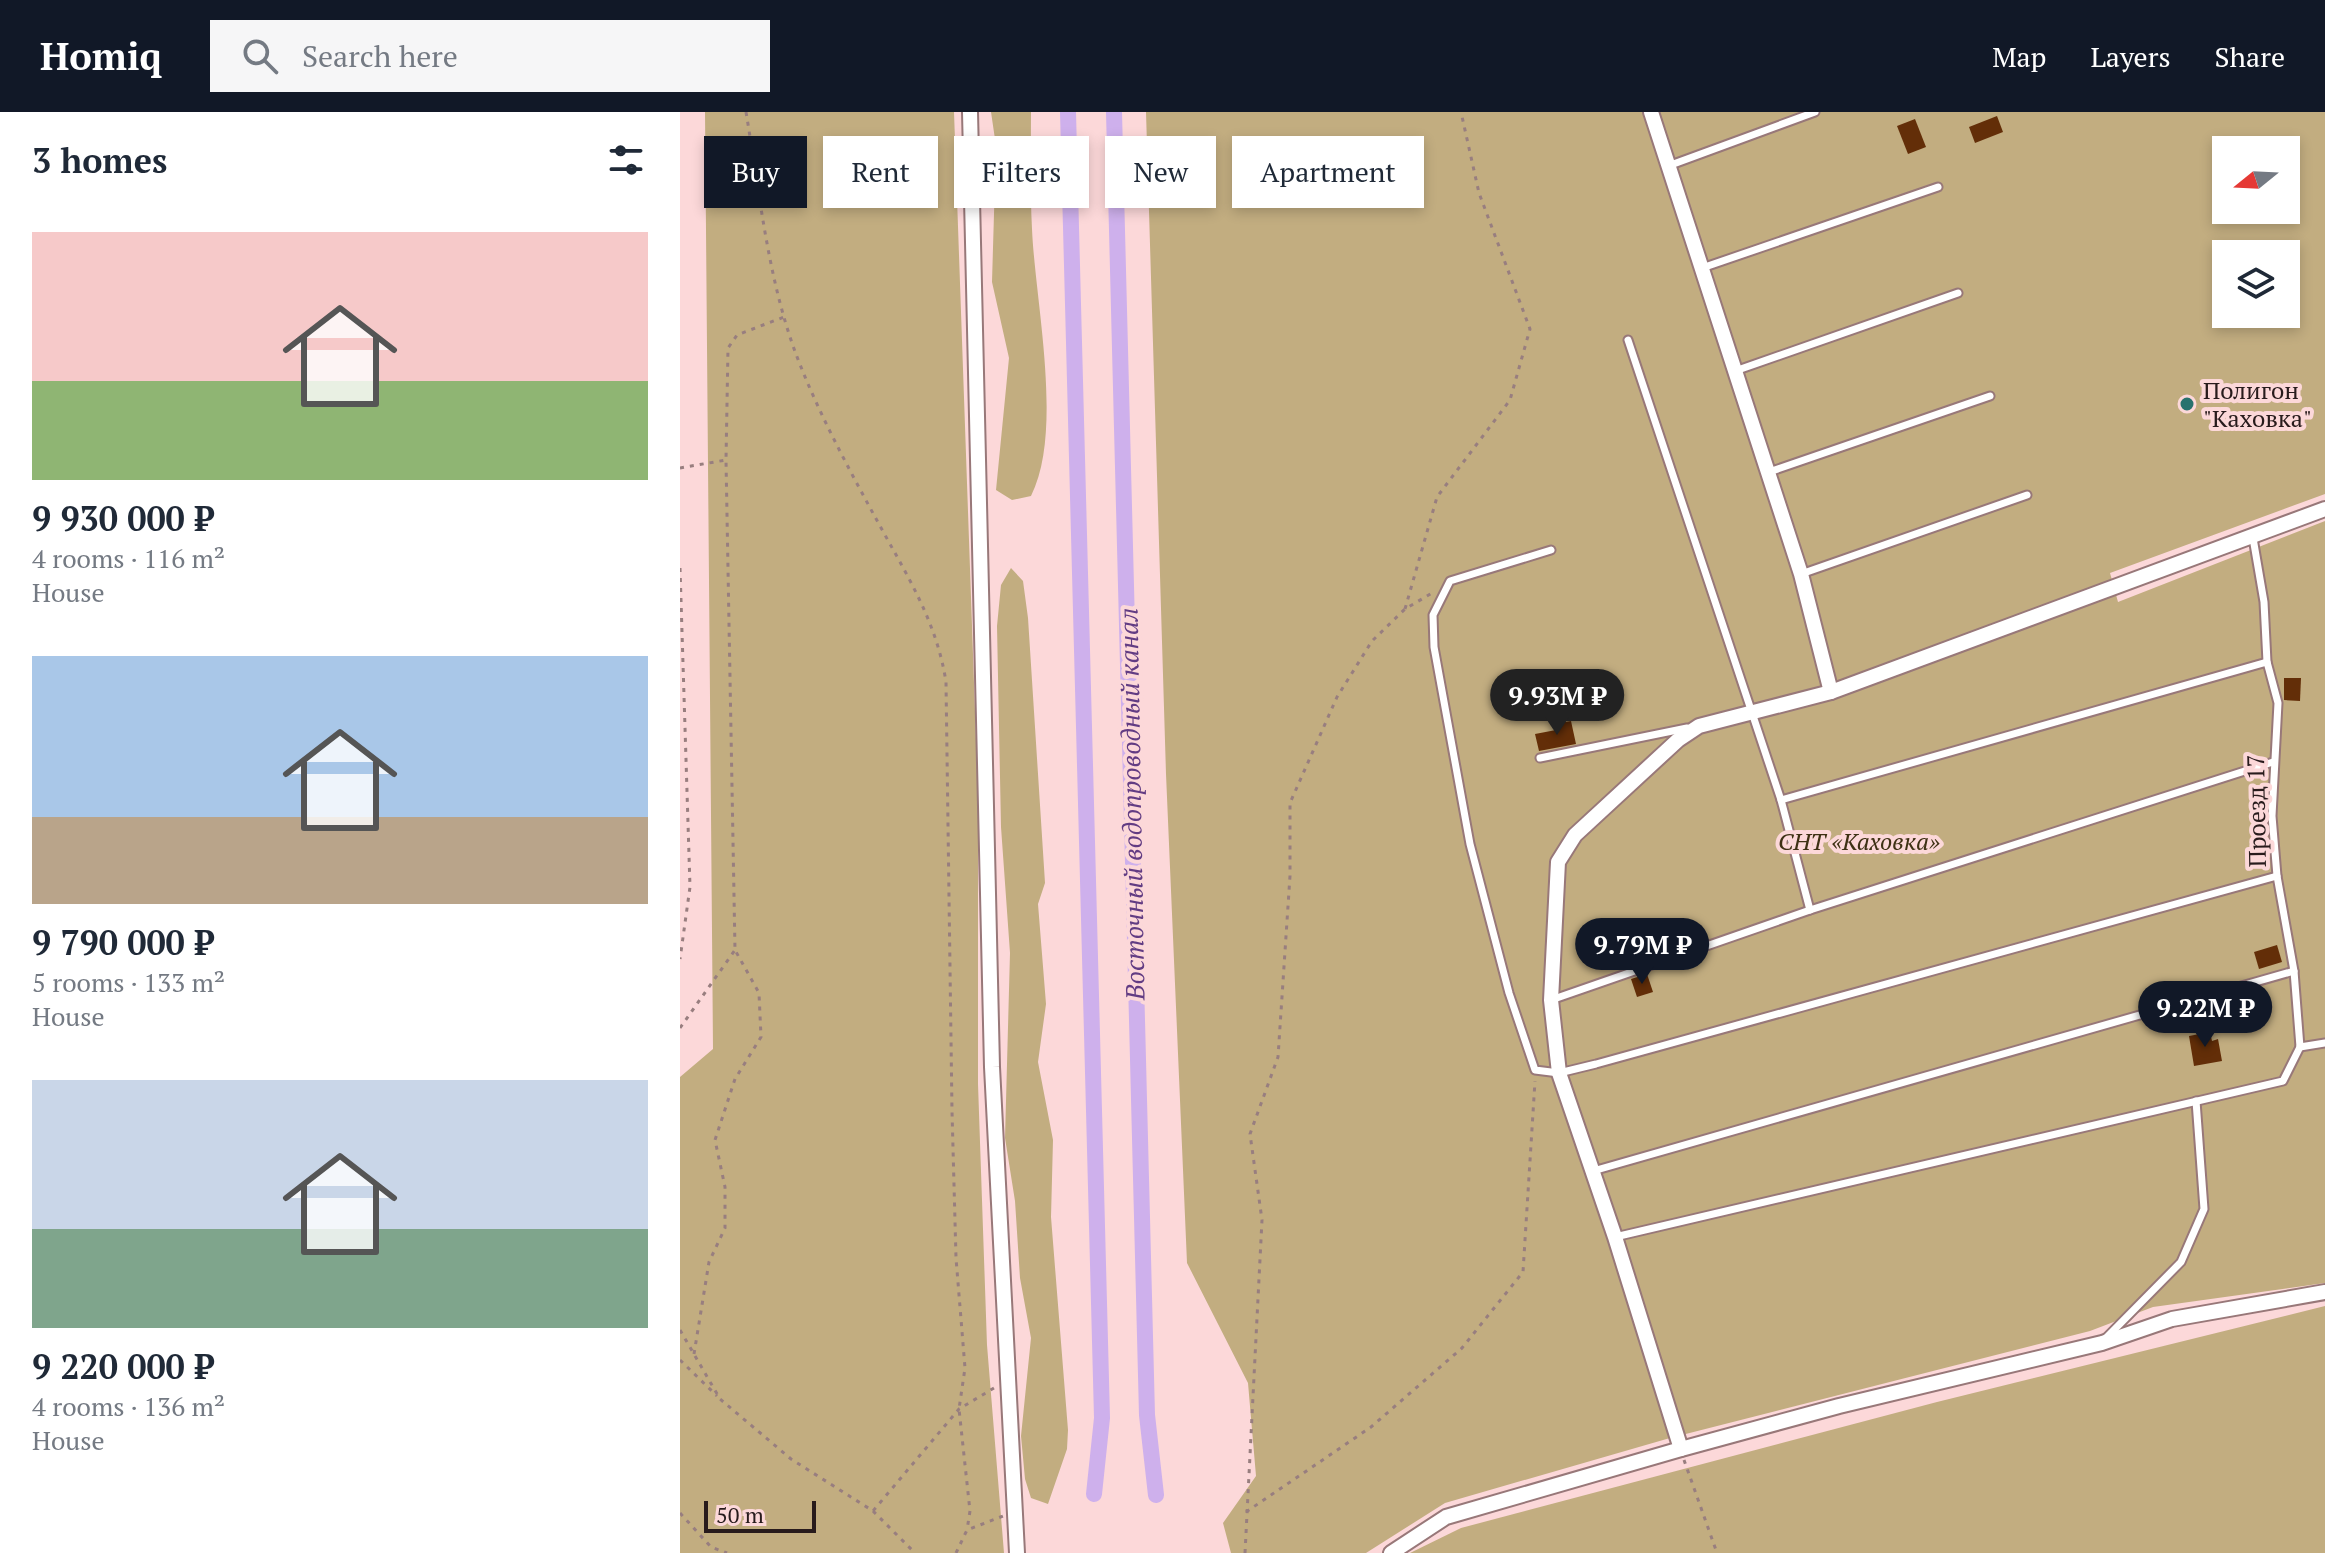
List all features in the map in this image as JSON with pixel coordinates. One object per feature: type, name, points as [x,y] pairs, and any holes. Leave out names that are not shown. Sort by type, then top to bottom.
[{"type":"street","points":[[970,112],[992,1067],[1017,1553]]},
{"type":"street","points":[[1651,112],[1801,574],[1831,692]]},
{"type":"street","points":[[1681,1449],[1615,1237],[1559,1073],[1551,1000],[1558,862],[1575,835],[1678,740],[1699,726],[1831,692],[2325,509]]},
{"type":"street","points":[[1391,1553],[1446,1517],[1681,1449],[1839,1406],[2102,1343],[2172,1319],[2325,1292]]},
{"type":"lane","points":[[1668,166],[1815,112]]},
{"type":"lane","points":[[1700,269],[1938,187]]},
{"type":"lane","points":[[1735,371],[1958,293]]},
{"type":"lane","points":[[1628,340],[1781,800],[1810,910]]},
{"type":"lane","points":[[1769,472],[1990,396]]},
{"type":"lane","points":[[1801,574],[2027,495]]},
{"type":"lane","name":"Проезд 17","points":[[2253,538],[2264,602],[2267,662],[2278,703],[2273,762],[2277,876],[2294,971],[2300,1047]]},
{"type":"lane","points":[[1551,550],[1450,581],[1433,615],[1434,647],[1470,844],[1509,993],[1535,1070],[1559,1073],[2277,876]]},
{"type":"lane","points":[[1781,800],[2267,662]]},
{"type":"lane","points":[[1540,758],[1699,726]]},
{"type":"lane","points":[[1551,1000],[1810,910],[2273,762]]},
{"type":"lane","points":[[1593,1171],[2294,971]]},
{"type":"lane","points":[[1615,1237],[2283,1081],[2300,1047],[2325,1043]]},
{"type":"lane","points":[[2102,1343],[2181,1262],[2204,1209],[2196,1101]]},
{"type":"path","points":[[746,112],[784,317],[820,407],[926,609],[941,651],[946,682],[956,1258],[965,1368],[959,1409],[970,1511],[967,1530],[956,1553]]},
{"type":"path","points":[[1405,609],[1437,497],[1510,400],[1530,329],[1479,193],[1461,112]]},
{"type":"path","points":[[694,1354],[709,1262],[725,1228],[725,1187],[715,1140],[735,1079],[761,1037],[759,993],[735,950],[726,460],[731,340],[784,317]]},
{"type":"path","points":[[680,468],[726,460]]},
{"type":"path","points":[[680,568],[690,887],[680,959]]},
{"type":"path","points":[[1245,1553],[1262,1220],[1250,1134],[1278,1057],[1290,876],[1290,803],[1337,697],[1372,641],[1405,609],[1450,581]]},
{"type":"path","points":[[680,1028],[735,950]]},
{"type":"path","points":[[1246,1512],[1371,1427],[1462,1348],[1523,1272],[1535,1070]]},
{"type":"path","points":[[680,1330],[720,1399]]},
{"type":"path","points":[[680,1360],[720,1399],[791,1459],[873,1511],[915,1553]]},
{"type":"path","points":[[873,1511],[959,1409],[987,1394],[1008,1374]]},
{"type":"path","points":[[1681,1449],[1717,1553]]},
{"type":"path","points":[[967,1530],[1015,1512]]},
{"type":"path","points":[[680,1513],[711,1547],[727,1553]]},
{"type":"green space","points":[[705,112],[954,112],[954,208],[957,208],[978,797],[978,1084],[987,1345],[1004,1553],[680,1553],[680,1077],[713,1049],[706,208],[807,208],[807,136],[705,136]]},
{"type":"green space","points":[[991,112],[1031,112],[1031,136],[995,136]]},
{"type":"green space","name":"СНТ «Каховка»","points":[[1146,112],[2325,112],[2325,494],[2110,573],[2118,602],[2325,521],[2325,1283],[2153,1307],[2090,1331],[1670,1438],[1445,1503],[1366,1553],[1231,1553],[1223,1523],[1256,1476],[1248,1383],[1187,1263],[1166,774],[1149,208],[1216,208],[1216,136],[1147,136]]},
{"type":"green space","points":[[994,208],[1032,208],[1045,365],[1046,437],[1041,469],[1031,496],[1012,500],[996,490],[1009,358],[992,282]]},
{"type":"green space","points":[[1011,568],[1023,581],[1028,618],[1045,883],[1038,904],[1046,1004],[1038,1062],[1053,1140],[1051,1217],[1068,1430],[1067,1449],[1048,1504],[1031,1498],[1025,1479],[1021,1436],[1031,1338],[1020,1278],[1015,1201],[1005,1138],[1010,953],[1001,827],[997,626],[1001,585]]},
{"type":"green space","points":[[2325,1306],[2325,1553],[1410,1553],[1461,1528],[1937,1402]]},
{"type":"building","points":[[1997,116],[2003,132],[1975,143],[1969,127]]},
{"type":"building","points":[[1915,119],[1926,147],[1908,154],[1897,126]]},
{"type":"building","points":[[2284,678],[2301,678],[2300,701],[2284,700]]},
{"type":"building","points":[[1571,721],[1576,744],[1539,751],[1535,734],[1556,730],[1554,724]]},
{"type":"building","points":[[1630,936],[1637,963],[1619,967],[1612,941]]},
{"type":"building","points":[[2277,945],[2282,962],[2259,969],[2254,952]]},
{"type":"building","points":[[1647,974],[1653,992],[1637,997],[1631,979]]},
{"type":"building","points":[[2210,1032],[2212,1041],[2218,1039],[2222,1061],[2194,1066],[2189,1036]]},
{"type":"waterway","name":"Восточный водопроводный канал","points":[[1068,112],[1102,1418],[1094,1494]]},
{"type":"waterway","name":"Восточный водопроводный канал","points":[[1114,112],[1147,1415],[1156,1495]]},
{"type":"place","name":"Полигон \"Каховка\"","points":[[2187,404]]}]
